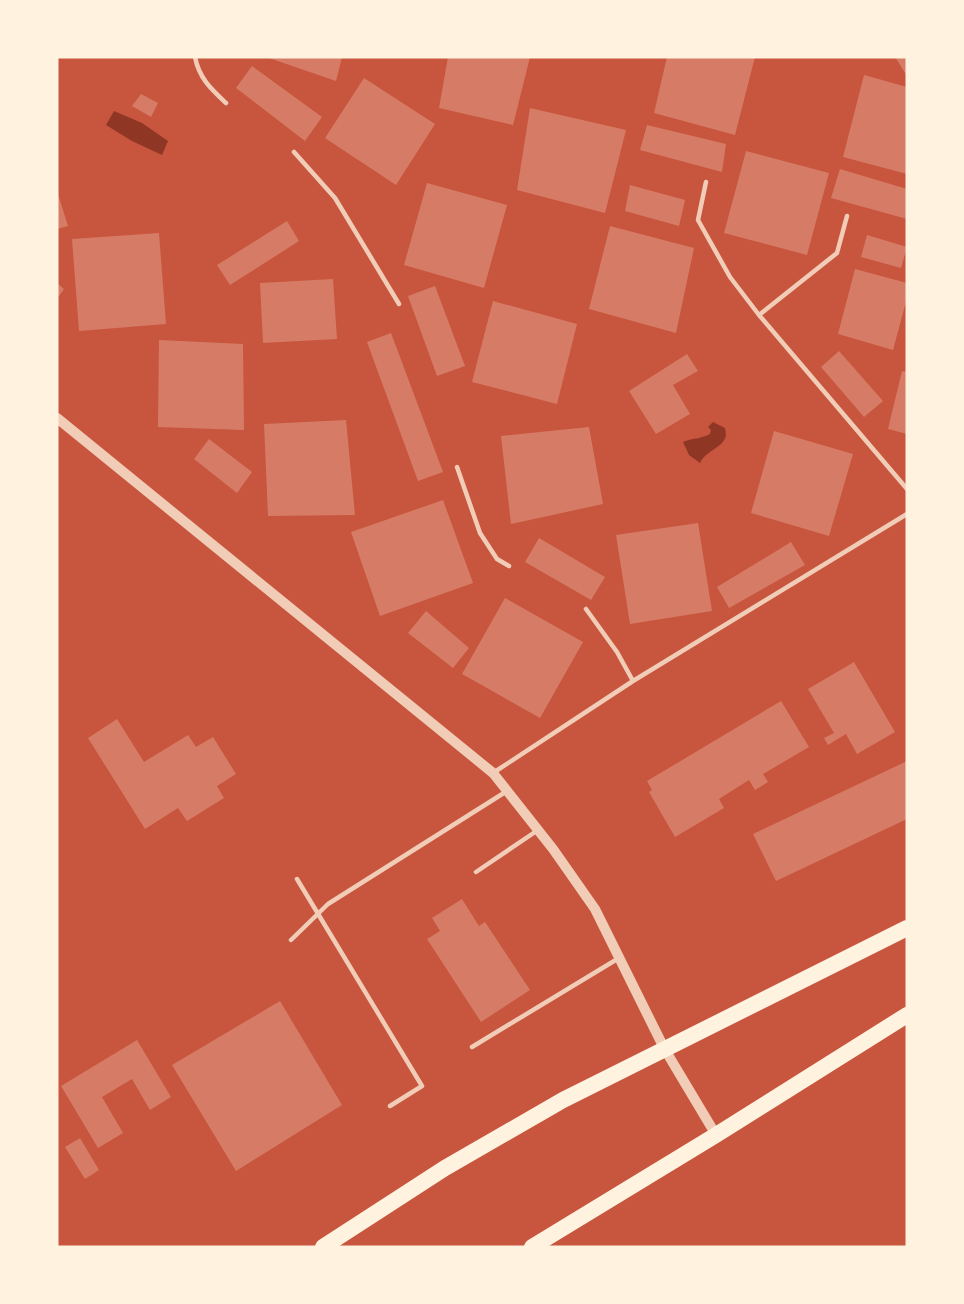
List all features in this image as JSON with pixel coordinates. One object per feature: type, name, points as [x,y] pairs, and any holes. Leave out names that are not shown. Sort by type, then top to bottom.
[{"type":"highway","points":[[323,1247],[445,1167],[563,1100],[907,928]]},
{"type":"highway","points":[[532,1247],[907,1015]]},
{"type":"street","points":[[57,418],[493,773],[595,909],[664,1048],[716,1135]]},
{"type":"lane","points":[[195,57],[198,69],[208,87],[226,103]]},
{"type":"lane","points":[[294,152],[335,198],[399,304]]},
{"type":"lane","points":[[706,182],[698,220],[730,277],[759,315],[907,489]]},
{"type":"lane","points":[[759,315],[837,253],[847,216]]},
{"type":"lane","points":[[457,467],[480,533],[497,559],[509,566]]},
{"type":"lane","points":[[493,773],[633,681],[907,514]]},
{"type":"lane","points":[[586,609],[617,652],[633,681]]},
{"type":"lane","points":[[291,940],[328,904],[507,791]]},
{"type":"lane","points":[[476,872],[538,830]]},
{"type":"lane","points":[[297,879],[422,1086],[390,1106]]},
{"type":"lane","points":[[472,1047],[619,958]]},
{"type":"shaded area","points":[[114,111],[142,123],[168,141],[162,155],[132,141],[106,125]]},
{"type":"shaded area","points":[[713,422],[725,428],[726,436],[721,444],[706,455],[700,463],[689,455],[683,442],[710,434],[711,430],[708,427]]},
{"type":"building","points":[[266,57],[342,57],[336,81]]},
{"type":"building","points":[[448,57],[530,57],[513,125],[439,108]]},
{"type":"building","points":[[667,57],[755,57],[735,135],[654,113]]},
{"type":"building","points":[[895,57],[907,57],[907,76]]},
{"type":"building","points":[[252,66],[322,117],[305,141],[236,88]]},
{"type":"building","points":[[864,75],[907,87],[907,174],[843,157]]},
{"type":"building","points":[[364,78],[435,124],[396,185],[325,138]]},
{"type":"building","points":[[141,94],[158,103],[151,117],[132,106]]},
{"type":"building","points":[[530,108],[626,130],[605,213],[517,190]]},
{"type":"building","points":[[647,125],[726,144],[722,172],[640,150]]},
{"type":"building","points":[[746,151],[829,173],[807,255],[724,233]]},
{"type":"building","points":[[840,169],[907,189],[907,219],[831,198]]},
{"type":"building","points":[[427,183],[507,205],[484,288],[404,265]]},
{"type":"building","points":[[630,185],[685,200],[679,226],[625,211]]},
{"type":"building","points":[[57,191],[68,226],[57,229]]},
{"type":"building","points":[[287,221],[299,241],[230,285],[217,265]]},
{"type":"building","points":[[610,226],[694,248],[676,333],[589,309]]},
{"type":"building","points":[[159,233],[166,324],[79,331],[72,239]]},
{"type":"building","points":[[867,235],[907,247],[901,268],[861,257]]},
{"type":"building","points":[[855,269],[907,283],[907,298],[893,350],[838,334]]},
{"type":"building","points":[[333,279],[337,339],[263,343],[260,283]]},
{"type":"building","points":[[57,283],[64,289],[57,299]]},
{"type":"building","points":[[435,286],[465,366],[437,376],[408,296]]},
{"type":"building","points":[[493,301],[577,324],[557,404],[472,382]]},
{"type":"building","points":[[391,333],[443,472],[418,481],[367,342]]},
{"type":"building","points":[[159,340],[243,344],[244,430],[158,427]]},
{"type":"building","points":[[839,351],[883,401],[864,417],[821,367]]},
{"type":"building","points":[[687,354],[698,371],[673,385],[690,414],[656,434],[629,391]]},
{"type":"building","points":[[902,371],[907,372],[907,434],[888,429]]},
{"type":"building","points":[[346,420],[355,515],[268,516],[264,424]]},
{"type":"building","points":[[589,427],[603,504],[511,524],[501,436]]},
{"type":"building","points":[[774,431],[853,454],[829,536],[751,513]]},
{"type":"building","points":[[209,439],[252,472],[237,493],[194,459]]},
{"type":"building","points":[[443,500],[473,583],[380,616],[351,532]]},
{"type":"building","points":[[698,523],[712,611],[630,624],[616,535]]},
{"type":"building","points":[[539,538],[605,577],[591,600],[525,562]]},
{"type":"building","points":[[791,542],[805,565],[729,608],[717,587]]},
{"type":"building","points":[[505,598],[583,642],[540,718],[462,674]]},
{"type":"building","points":[[426,611],[469,648],[453,668],[408,633]]},
{"type":"building","points":[[854,662],[895,732],[857,754],[846,734],[828,745],[824,738],[834,733],[808,689]]},
{"type":"building","points":[[781,701],[809,747],[763,774],[768,782],[755,790],[749,780],[719,799],[724,808],[675,837],[649,792],[652,790],[647,781]]},
{"type":"building","points":[[117,719],[144,762],[188,735],[196,747],[213,737],[236,774],[217,786],[224,798],[187,821],[178,808],[145,829],[88,738]]},
{"type":"building","points":[[907,761],[907,819],[776,881],[753,834]]},
{"type":"building","points":[[462,899],[479,926],[485,922],[530,990],[481,1022],[427,939],[440,931],[432,918]]},
{"type":"building","points":[[280,1001],[342,1105],[236,1171],[172,1065]]},
{"type":"building","points":[[137,1040],[171,1097],[150,1110],[132,1079],[102,1097],[123,1133],[98,1148],[61,1086]]},
{"type":"building","points":[[80,1138],[99,1170],[85,1179],[65,1147]]}]
